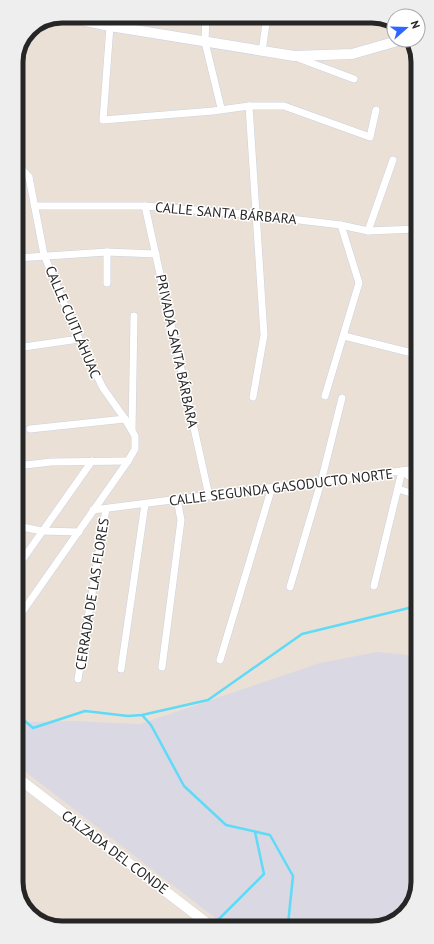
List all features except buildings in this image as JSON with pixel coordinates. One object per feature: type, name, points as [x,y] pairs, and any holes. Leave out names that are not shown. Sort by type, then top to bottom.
[{"type":"street","points":[[96,23],[262,52],[294,56],[352,54],[386,44]]},
{"type":"street","points":[[206,23],[205,42],[221,108]]},
{"type":"street","points":[[262,52],[267,23]]},
{"type":"street","points":[[110,26],[103,120],[214,111],[221,108],[284,106],[370,137],[376,110]]},
{"type":"street","points":[[294,56],[354,79]]},
{"type":"street","points":[[249,106],[264,335],[253,397]]},
{"type":"street","points":[[368,231],[393,160]]},
{"type":"street","name":"CALLE CUITLÁHUAC","points":[[23,171],[29,177],[44,255],[79,339],[102,388],[132,430],[136,442],[135,449],[128,461],[23,611]]},
{"type":"street","name":"CALLE SANTA BÁRBARA","points":[[35,206],[145,206],[257,215],[341,225],[368,231],[411,229]]},
{"type":"street","name":"PRIVADA SANTA BÁRBARA","points":[[145,206],[208,496]]},
{"type":"street","points":[[325,396],[359,283],[341,225]]},
{"type":"street","points":[[107,252],[108,282]]},
{"type":"street","points":[[23,257],[107,252],[156,254]]},
{"type":"street","points":[[132,430],[134,316]]},
{"type":"street","points":[[344,336],[411,353]]},
{"type":"street","points":[[23,347],[79,339]]},
{"type":"street","points":[[290,587],[322,482],[342,398]]},
{"type":"street","points":[[30,429],[125,419]]},
{"type":"street","points":[[23,559],[92,461]]},
{"type":"street","points":[[23,465],[51,462],[128,461]]},
{"type":"street","name":"CALLE SEGUNDA GASODUCTO NORTE","points":[[93,510],[411,470]]},
{"type":"street","points":[[374,586],[402,471],[411,478]]},
{"type":"street","points":[[220,660],[272,487]]},
{"type":"street","points":[[398,489],[411,492]]},
{"type":"street","points":[[162,667],[181,520],[177,499]]},
{"type":"street","points":[[120,669],[145,504]]},
{"type":"street","name":"CERRADA DE LAS FLORES","points":[[78,679],[106,508]]},
{"type":"street","points":[[23,527],[42,531],[79,532]]},
{"type":"street","name":"CALZADA DEL CONDE","points":[[23,782],[204,921]]},
{"type":"shaded area","points":[[377,652],[411,655],[411,882],[409,895],[403,906],[394,914],[385,919],[372,921],[219,921],[23,770],[23,721],[140,724],[320,663]]},
{"type":"waterway","points":[[23,719],[33,728],[85,711],[128,716],[142,715],[208,700],[302,634],[411,607]]},
{"type":"waterway","points":[[142,715],[151,725],[184,786],[226,825],[270,835],[293,876],[288,921]]},
{"type":"waterway","points":[[218,920],[264,874],[255,832]]}]
